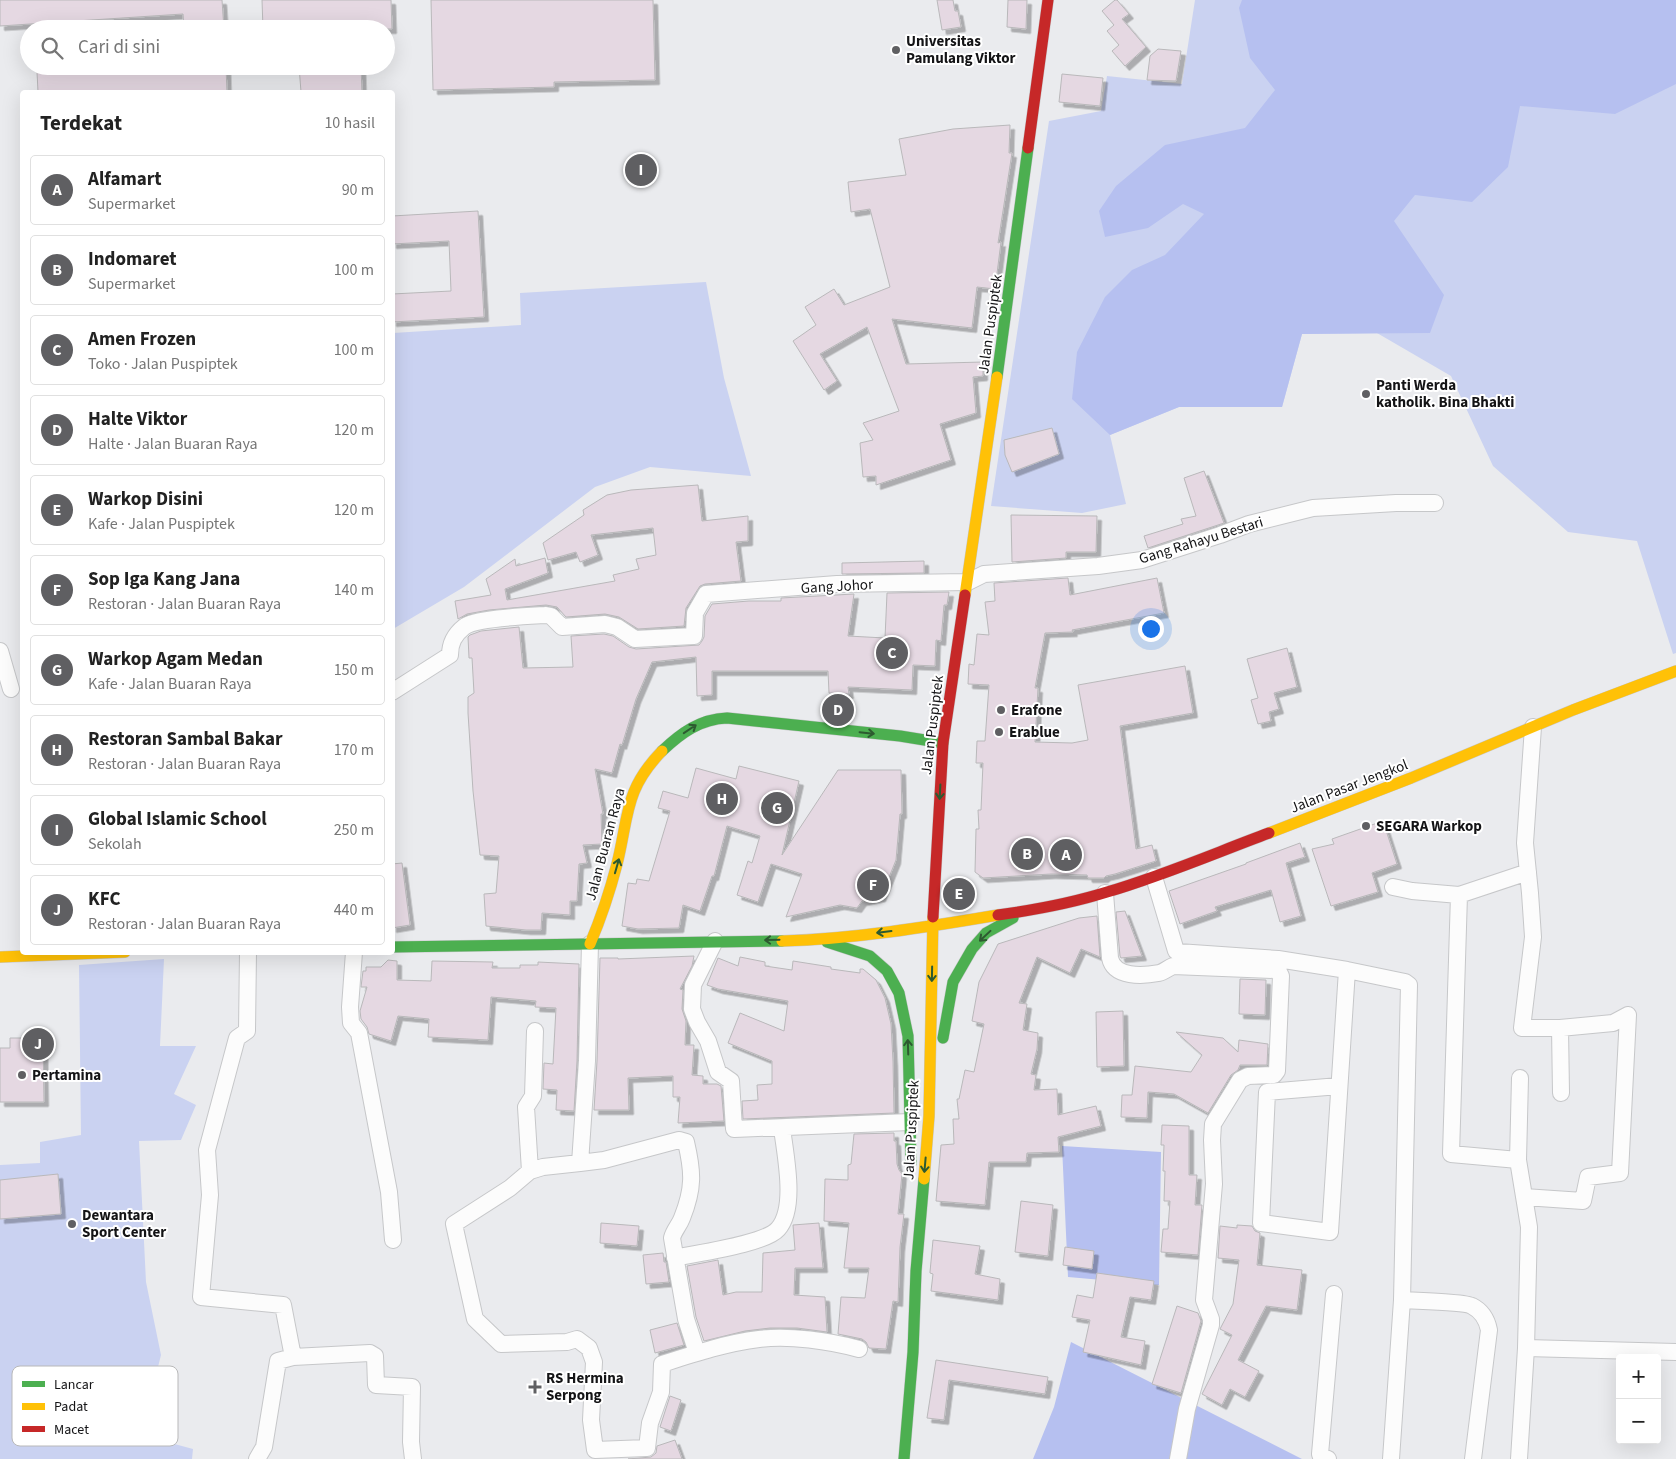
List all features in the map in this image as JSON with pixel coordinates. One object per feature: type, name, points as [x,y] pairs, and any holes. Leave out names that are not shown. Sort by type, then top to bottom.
[{"type":"main road","name":"Jalan Puspiptek","points":[[904,1459],[913,1352],[916,1271],[929,1116],[932,926],[943,743],[998,380],[1048,0]]},
{"type":"main road","name":"Jalan Pasar Jengkol","points":[[1026,911],[1105,893],[1154,877],[1411,778],[1573,710],[1676,671]]},
{"type":"main road","name":"Jalan Buaran Raya","points":[[590,944],[618,860],[624,822],[636,784],[656,758],[676,739],[698,724],[717,718],[737,718],[900,736],[943,743]]},
{"type":"main road","points":[[395,947],[820,940],[932,926],[1026,911]]},
{"type":"main road","points":[[929,1116],[953,982],[972,949],[986,933],[1026,911]]},
{"type":"main road","points":[[602,912],[612,935],[624,943]]},
{"type":"main road","points":[[820,940],[870,956],[887,971],[899,993],[908,1036],[916,1271]]},
{"type":"main road","points":[[0,957],[50,955]]},
{"type":"street","name":"Gang Rahayu Bestari","points":[[968,582],[984,574],[1098,566],[1142,560],[1249,524],[1313,508],[1396,503],[1435,503]]},
{"type":"street","name":"Gang Johor","points":[[395,690],[450,654],[450,644],[464,626],[489,620],[546,615],[551,616],[562,627],[605,624],[617,627],[636,639],[694,636],[695,613],[706,594],[837,584],[968,582]]},
{"type":"street","points":[[0,651],[11,689]]},
{"type":"street","points":[[1524,1197],[1583,1200],[1588,1177],[1620,1173],[1628,1015],[1613,1023],[1560,1028],[1522,1028],[1533,937],[1524,843],[1533,727]]},
{"type":"street","points":[[1392,887],[1412,891],[1459,895],[1528,872]]},
{"type":"street","points":[[1154,877],[1176,951],[1178,952],[1278,959],[1347,970],[1405,982],[1409,985],[1402,1300],[1392,1459]]},
{"type":"street","points":[[1105,893],[1110,958],[1111,964],[1116,970],[1140,975],[1162,972],[1174,966],[1274,970],[1279,972],[1281,976],[1277,1071],[1274,1075],[1248,1076],[1240,1080],[1213,1124],[1214,1184],[1204,1300],[1211,1319],[1211,1325],[1187,1409],[1178,1459]]},
{"type":"street","points":[[1459,895],[1451,1154],[1518,1160]]},
{"type":"street","points":[[715,941],[693,985],[692,1009],[708,1041],[718,1072],[731,1081],[734,1129],[910,1122]]},
{"type":"street","points":[[580,1163],[587,1060],[590,944]]},
{"type":"street","points":[[248,955],[247,1031],[237,1038],[206,1150],[210,1195],[201,1297],[282,1305],[293,1357]]},
{"type":"street","points":[[354,955],[350,1008],[351,1023],[359,1033],[389,1192],[392,1240]]},
{"type":"street","points":[[1339,1086],[1267,1092],[1261,1223],[1330,1232],[1347,970]]},
{"type":"street","points":[[1560,1028],[1561,1093]]},
{"type":"street","points":[[530,1172],[526,1107],[533,1096],[535,1031]]},
{"type":"street","points":[[1519,1459],[1526,1348],[1529,1227],[1518,1160],[1520,1078]]},
{"type":"street","points":[[675,1258],[749,1243],[777,1231],[782,1224],[787,1207],[789,1185],[782,1128]]},
{"type":"street","points":[[697,1352],[686,1319],[672,1238],[673,1231],[681,1222],[686,1208],[691,1184],[691,1166],[686,1142],[679,1140],[604,1160],[543,1166],[530,1172],[510,1188],[454,1224],[476,1319],[501,1344],[567,1342],[577,1339],[589,1348],[594,1362],[590,1420],[595,1450],[647,1448],[650,1423],[660,1392],[662,1364],[697,1352],[759,1339],[773,1338],[837,1343],[859,1349]]},
{"type":"street","points":[[1328,1459],[1321,1457],[1320,1454],[1334,1294]]},
{"type":"street","points":[[1402,1300],[1471,1305],[1482,1313],[1487,1321],[1489,1330],[1473,1459]]},
{"type":"street","points":[[1526,1348],[1676,1352]]},
{"type":"street","points":[[257,1459],[264,1447],[278,1361],[293,1357],[370,1353],[375,1356],[376,1385],[412,1387],[411,1442],[413,1459]]},
{"type":"shaded area","points":[[1195,0],[1676,0],[1676,653],[1673,654],[1637,541],[1568,532],[1493,466],[1451,376],[1377,333],[1302,334],[1282,407],[1179,407],[1110,435],[1126,504],[1082,513],[991,506],[1049,121],[1101,111],[1107,76],[1182,84]]},
{"type":"shaded area","points":[[1242,0],[1676,0],[1676,84],[1615,114],[1520,106],[1508,167],[1472,202],[1415,195],[1394,221],[1444,295],[1430,333],[1302,334],[1282,407],[1179,407],[1110,435],[1072,399],[1077,352],[1105,297],[1132,270],[1165,255],[1204,214],[1183,204],[1148,228],[1105,237],[1099,211],[1116,186],[1165,145],[1245,128],[1275,90],[1250,58],[1239,8]]},
{"type":"shaded area","points":[[706,282],[724,378],[751,476],[650,467],[595,487],[464,587],[395,628],[395,333],[521,325],[520,293]]},
{"type":"shaded area","name":"Dewantara Sport Center","points":[[164,959],[160,1046],[196,1046],[174,1094],[196,1105],[181,1140],[139,1141],[146,1282],[161,1355],[158,1366],[12,1366],[12,1446],[178,1445],[193,1449],[192,1459],[0,1459],[0,1165],[40,1163],[40,1142],[81,1135],[79,965]]},
{"type":"shaded area","points":[[1062,1146],[1161,1152],[1159,1285],[1068,1277]]},
{"type":"shaded area","points":[[1071,1342],[1302,1459],[1033,1459],[1054,1407]]},
{"type":"building","points":[[0,0],[222,0],[223,20],[183,20],[183,14],[92,20],[20,20],[20,25],[0,26]]},
{"type":"building","points":[[262,0],[391,0],[392,20],[263,20]]},
{"type":"building","points":[[431,0],[653,0],[655,80],[554,82],[554,87],[433,90]]},
{"type":"building","points":[[937,0],[953,0],[955,11],[958,11],[961,27],[942,30]]},
{"type":"building","points":[[1008,0],[1027,0],[1026,29],[1007,27]]},
{"type":"building","points":[[1115,0],[1129,14],[1122,19],[1146,47],[1125,66],[1112,51],[1119,45],[1107,31],[1114,25],[1102,11]]},
{"type":"building","points":[[1158,49],[1181,51],[1176,81],[1147,80],[1150,56]]},
{"type":"building","points":[[1062,74],[1103,78],[1100,106],[1059,102]]},
{"type":"building","points":[[37,75],[226,75],[227,90],[38,90]]},
{"type":"building","points":[[300,75],[361,75],[362,90],[301,90]]},
{"type":"building","points":[[1010,125],[1009,153],[1012,153],[998,243],[1001,242],[995,289],[977,287],[972,328],[892,319],[906,364],[983,362],[983,376],[973,377],[976,413],[940,424],[951,460],[876,485],[876,476],[863,477],[860,443],[873,440],[863,423],[899,411],[867,327],[820,354],[837,381],[824,390],[793,341],[816,325],[805,307],[834,289],[844,305],[890,287],[870,209],[851,212],[848,182],[906,175],[899,139],[953,129]]},
{"type":"building","points":[[478,211],[484,317],[395,322],[395,294],[451,291],[449,241],[395,244],[395,216]]},
{"type":"building","points":[[1052,428],[1059,454],[1012,472],[1005,455],[1004,440]]},
{"type":"building","points":[[1204,471],[1224,523],[1148,548],[1144,536],[1183,524],[1181,519],[1196,516],[1184,478]]},
{"type":"building","points":[[698,485],[702,521],[748,516],[748,541],[736,542],[741,581],[700,586],[686,608],[684,626],[638,629],[619,617],[605,614],[566,617],[557,607],[546,605],[489,610],[467,614],[458,619],[455,601],[491,595],[486,579],[515,559],[516,566],[545,558],[548,573],[505,589],[507,600],[615,581],[613,575],[639,569],[636,559],[656,555],[653,528],[591,535],[598,555],[580,562],[576,552],[548,560],[543,543],[584,515],[583,510],[607,495],[631,490]]},
{"type":"building","points":[[1011,515],[1097,516],[1096,552],[1066,552],[1066,558],[1012,562]]},
{"type":"building","points":[[924,561],[924,573],[842,574],[842,563]]},
{"type":"building","points":[[1068,578],[1070,595],[1157,578],[1164,613],[1072,630],[1073,632],[1045,633],[1035,688],[1038,688],[1035,742],[1072,743],[1088,740],[1078,685],[1185,666],[1193,713],[1120,726],[1136,849],[1152,845],[1156,861],[1104,878],[1088,878],[1087,875],[1051,874],[983,878],[975,872],[976,829],[979,829],[978,810],[981,810],[983,763],[976,763],[977,741],[985,741],[989,685],[968,684],[969,664],[974,665],[977,634],[989,635],[985,602],[995,601],[994,583]]},
{"type":"building","points":[[949,592],[947,605],[944,605],[941,641],[936,640],[935,666],[913,665],[912,690],[848,687],[849,694],[829,693],[828,671],[712,671],[712,695],[697,696],[696,657],[652,662],[636,699],[612,773],[595,769],[603,814],[601,814],[602,844],[583,845],[587,863],[579,864],[577,901],[570,901],[570,915],[542,913],[541,930],[486,926],[484,894],[496,893],[499,856],[480,855],[473,791],[468,713],[468,697],[474,693],[472,658],[469,658],[468,637],[470,635],[481,631],[519,627],[523,668],[573,667],[571,636],[604,634],[613,636],[629,647],[636,649],[699,645],[704,637],[705,616],[712,604],[781,601],[781,598],[854,594],[848,636],[885,638],[887,593]]},
{"type":"building","points":[[1287,648],[1297,687],[1274,693],[1279,709],[1269,712],[1271,721],[1258,724],[1251,700],[1258,698],[1247,659]]},
{"type":"building","points":[[739,766],[799,781],[782,855],[838,770],[901,770],[902,814],[900,814],[896,860],[881,897],[862,901],[857,908],[840,905],[786,917],[802,874],[771,864],[758,902],[737,895],[748,861],[752,863],[760,836],[727,826],[714,876],[712,876],[700,911],[683,905],[679,928],[638,929],[622,926],[628,883],[636,884],[637,879],[649,881],[670,811],[658,808],[663,791],[688,798],[696,768],[736,779]]},
{"type":"building","points":[[1383,821],[1397,864],[1372,873],[1378,892],[1331,906],[1312,849],[1334,844],[1332,839]]},
{"type":"building","points":[[1300,843],[1305,857],[1286,863],[1301,916],[1280,922],[1271,890],[1215,907],[1217,911],[1180,924],[1169,891]]},
{"type":"building","points":[[402,863],[410,925],[395,928],[395,864]]},
{"type":"building","points":[[1125,911],[1142,956],[1121,958],[1120,956],[1116,912]]},
{"type":"building","points":[[1097,916],[1100,957],[1081,949],[1070,973],[1037,957],[1019,1003],[1027,1004],[1023,1030],[1038,1033],[1037,1049],[1031,1074],[1036,1075],[1034,1090],[1057,1089],[1058,1115],[1096,1106],[1101,1126],[1058,1137],[1059,1152],[1027,1153],[1026,1162],[989,1162],[985,1205],[936,1201],[941,1145],[954,1144],[953,1119],[959,1119],[957,1099],[959,1099],[965,1070],[974,1072],[984,1024],[972,1021],[979,982],[998,944],[1079,918]]},
{"type":"building","points":[[694,956],[692,966],[680,989],[683,990],[682,1009],[686,1021],[685,1045],[694,1045],[692,1075],[703,1076],[703,1084],[717,1084],[721,1086],[724,1121],[678,1123],[680,1097],[673,1097],[673,1076],[628,1078],[629,1110],[594,1110],[600,958]]},
{"type":"building","points":[[740,957],[765,962],[765,966],[792,970],[793,961],[860,973],[860,969],[863,969],[876,980],[885,998],[891,1024],[894,1113],[743,1119],[742,1101],[758,1100],[757,1085],[772,1084],[772,1061],[728,1043],[740,1013],[784,1031],[788,1001],[718,989],[707,985],[718,958],[738,966]]},
{"type":"building","points":[[388,960],[397,961],[397,980],[431,981],[432,961],[493,962],[492,968],[520,968],[520,965],[538,965],[538,962],[579,964],[574,1111],[556,1110],[557,1090],[543,1089],[544,1063],[553,1064],[556,1008],[535,1007],[536,1001],[491,997],[488,1040],[428,1037],[429,1019],[398,1016],[391,1041],[369,1034],[367,1027],[361,1019],[360,1011],[367,987],[361,987],[363,971],[366,971],[366,967],[381,967]]},
{"type":"building","points":[[1240,979],[1266,980],[1265,1015],[1239,1014]]},
{"type":"building","points":[[1123,1011],[1124,1066],[1097,1067],[1096,1012]]},
{"type":"building","points":[[1176,1032],[1223,1038],[1238,1052],[1239,1040],[1268,1044],[1267,1065],[1240,1065],[1238,1070],[1231,1075],[1208,1113],[1174,1094],[1148,1092],[1147,1118],[1121,1117],[1122,1095],[1132,1095],[1135,1066],[1191,1072],[1202,1055]]},
{"type":"building","name":"Pertamina","points":[[10,1038],[43,1038],[44,1102],[0,1102],[0,1048],[10,1048]]},
{"type":"building","points":[[1162,1125],[1189,1126],[1189,1175],[1197,1175],[1195,1205],[1202,1205],[1198,1255],[1161,1252],[1163,1229],[1168,1229],[1170,1201],[1164,1201],[1165,1171],[1163,1171],[1164,1145],[1161,1145]]},
{"type":"building","points":[[894,1133],[897,1164],[902,1174],[898,1214],[904,1214],[900,1247],[898,1302],[893,1301],[886,1349],[869,1348],[862,1339],[838,1334],[841,1297],[865,1298],[869,1268],[844,1268],[849,1223],[824,1221],[825,1179],[848,1180],[848,1165],[851,1164],[854,1134]]},
{"type":"building","points":[[58,1174],[61,1214],[0,1219],[0,1180]]},
{"type":"building","points":[[1021,1201],[1053,1205],[1048,1256],[1015,1252]]},
{"type":"building","points":[[601,1223],[639,1226],[637,1246],[600,1243]]},
{"type":"building","points":[[819,1223],[823,1268],[795,1268],[794,1295],[825,1297],[827,1332],[797,1328],[770,1328],[745,1331],[704,1341],[696,1317],[687,1266],[718,1260],[723,1295],[736,1292],[762,1292],[763,1253],[795,1250],[793,1225]]},
{"type":"building","points":[[1237,1225],[1252,1226],[1255,1231],[1260,1233],[1257,1265],[1302,1270],[1297,1310],[1266,1306],[1238,1360],[1259,1371],[1245,1397],[1230,1389],[1222,1405],[1202,1394],[1232,1335],[1220,1329],[1233,1304],[1239,1260],[1218,1258],[1220,1226],[1237,1228]]},
{"type":"building","points":[[933,1240],[980,1246],[975,1274],[1000,1279],[998,1300],[931,1291],[933,1274],[930,1272]]},
{"type":"building","points":[[1065,1247],[1094,1251],[1092,1269],[1063,1265]]},
{"type":"building","points":[[663,1253],[669,1282],[646,1284],[643,1255]]},
{"type":"building","points":[[1097,1273],[1154,1281],[1151,1300],[1130,1297],[1121,1337],[1145,1341],[1141,1365],[1083,1352],[1090,1320],[1072,1317],[1077,1295],[1093,1298]]},
{"type":"building","points":[[1177,1306],[1198,1313],[1201,1321],[1181,1393],[1152,1384]]},
{"type":"building","points":[[677,1323],[684,1345],[655,1353],[650,1330]]},
{"type":"building","points":[[936,1360],[1048,1377],[1045,1394],[949,1380],[944,1420],[927,1418]]},
{"type":"building","points":[[670,1396],[681,1400],[671,1431],[660,1427]]},
{"type":"building","points":[[675,1440],[682,1459],[628,1459],[651,1457],[656,1453],[657,1446]]},
{"type":"traffic: fast","points":[[997,377],[1028,148]]},
{"type":"traffic: fast","points":[[662,751],[676,738],[692,728],[708,721],[727,718],[900,736],[943,743]]},
{"type":"traffic: fast","points":[[943,1038],[953,982],[972,949],[986,933],[1013,918]]},
{"type":"traffic: fast","points":[[395,947],[782,941]]},
{"type":"traffic: fast","points":[[827,942],[870,956],[887,971],[899,993],[908,1036],[911,1163]]},
{"type":"traffic: fast","points":[[904,1459],[924,1179]]},
{"type":"traffic: slow","points":[[965,595],[997,377]]},
{"type":"traffic: slow","points":[[1269,833],[1411,778],[1573,710],[1676,671]]},
{"type":"traffic: slow","points":[[590,944],[602,914],[617,864],[626,817],[634,791],[650,765],[662,751]]},
{"type":"traffic: slow","points":[[782,941],[863,935],[998,915]]},
{"type":"traffic: slow","points":[[924,1179],[929,1116],[933,917]]},
{"type":"traffic: slow","points":[[0,957],[50,955]]},
{"type":"traffic: jam","points":[[1028,148],[1048,0]]},
{"type":"traffic: jam","points":[[933,917],[943,743],[965,595]]},
{"type":"traffic: jam","points":[[998,915],[1080,900],[1128,886],[1269,833]]},
{"type":"place","name":"Universitas Pamulang Viktor","points":[[896,50]]},
{"type":"place","name":"Global Islamic School","points":[[641,170]]},
{"type":"place","name":"Panti Werda katholik. Bina Bhakti","points":[[1366,394]]},
{"type":"place","name":"Amen Frozen","points":[[892,653]]},
{"type":"place","name":"Halte Viktor","points":[[838,710]]},
{"type":"place","name":"Erafone","points":[[1001,710]]},
{"type":"place","name":"Erablue","points":[[999,732]]},
{"type":"place","name":"Restoran Sambal Bakar","points":[[722,799]]},
{"type":"place","name":"Warkop Agam Medan","points":[[777,808]]},
{"type":"place","name":"SEGARA Warkop","points":[[1366,826]]},
{"type":"place","name":"Indomaret","points":[[1027,854]]},
{"type":"place","name":"Alfamart","points":[[1066,855]]},
{"type":"place","name":"Sop Iga Kang Jana","points":[[873,885]]},
{"type":"place","name":"Warkop Disini","points":[[959,894]]},
{"type":"place","name":"KFC","points":[[38,1044]]},
{"type":"place","name":"Pertamina","points":[[22,1075]]},
{"type":"place","name":"Dewantara Sport Center","points":[[72,1224]]},
{"type":"place","name":"RS Hermina Serpong","points":[[535,1387]]}]
